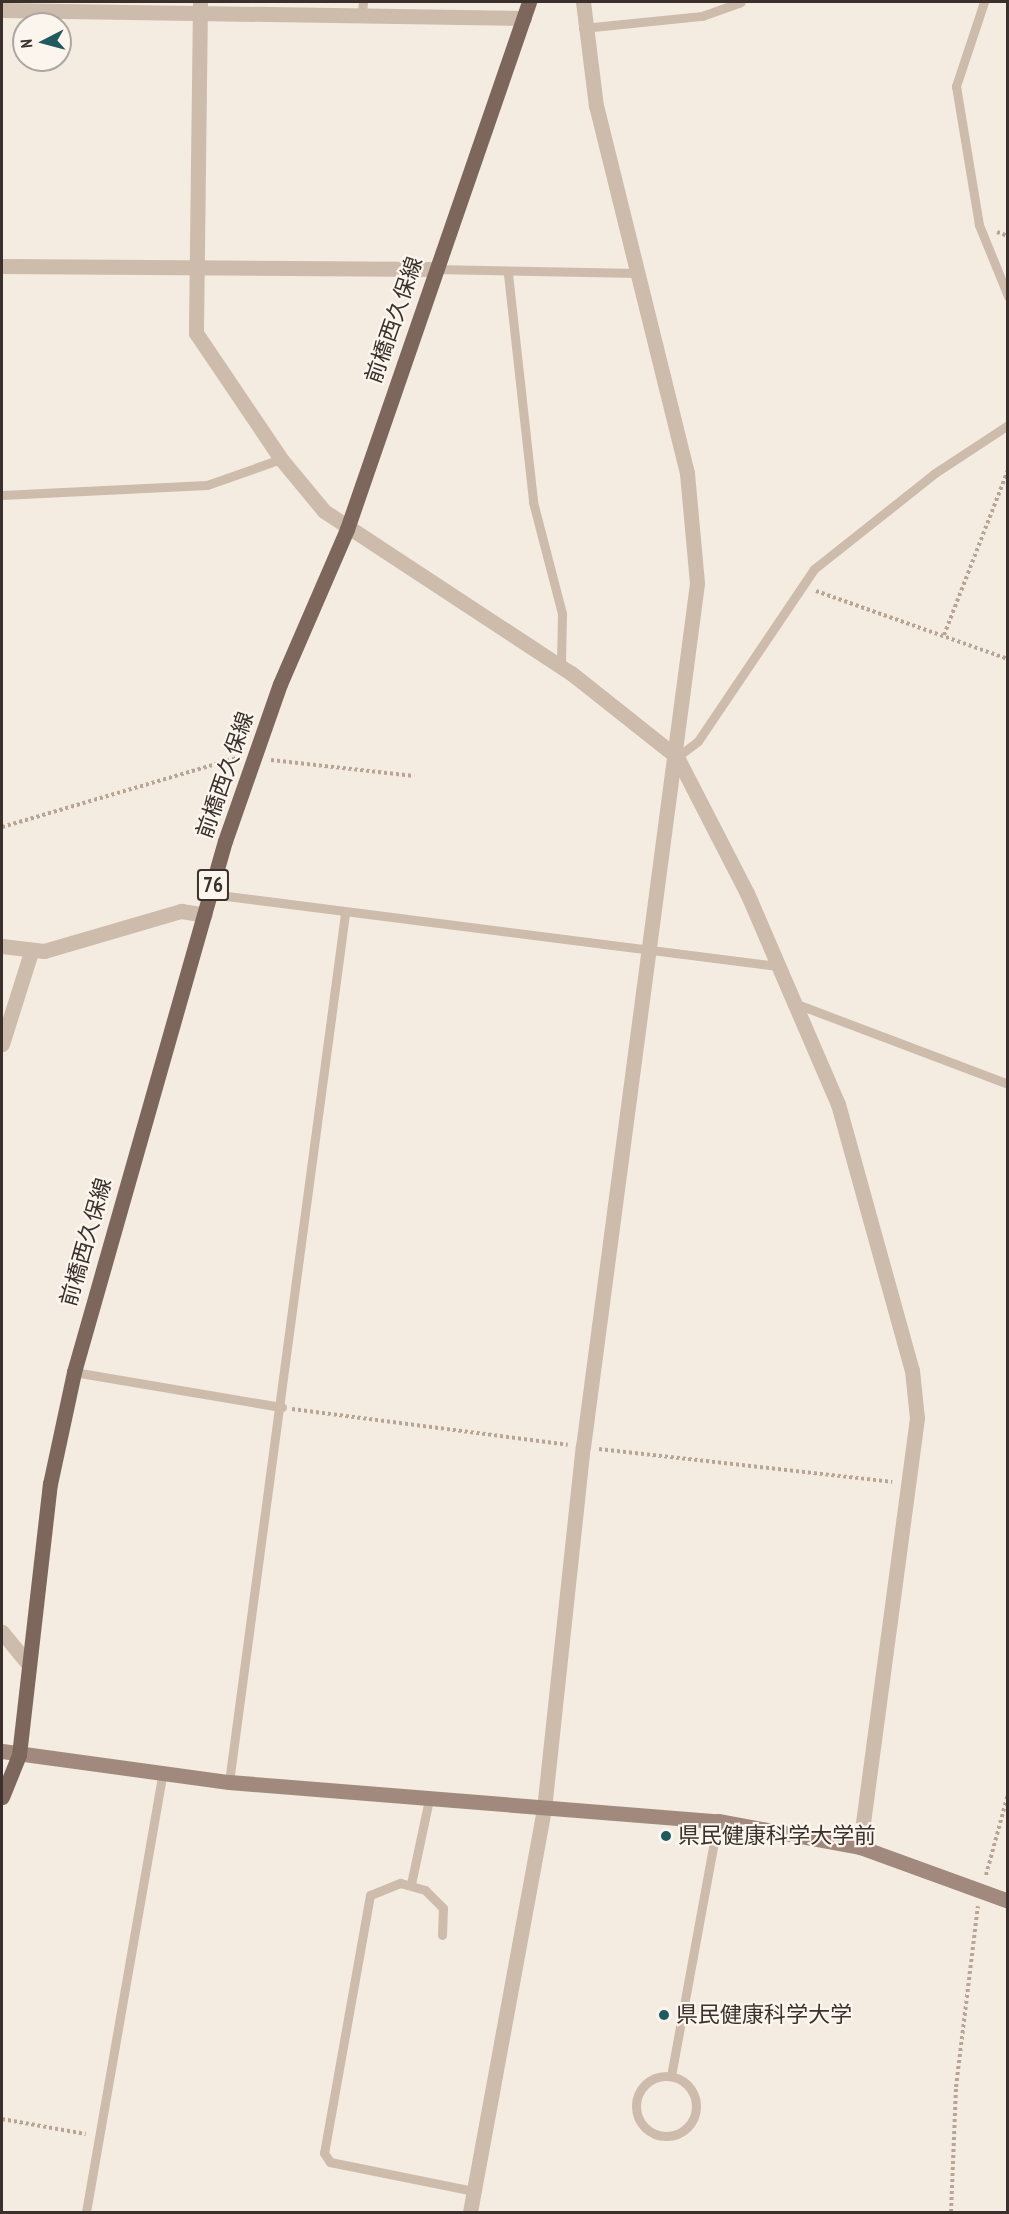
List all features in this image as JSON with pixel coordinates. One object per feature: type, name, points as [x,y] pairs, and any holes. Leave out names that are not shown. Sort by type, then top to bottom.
[{"type":"main road","name":"前橋西久保線","points":[[2,1797],[19,1755],[50,1484],[74,1372],[211,894],[252,758],[347,529],[434,269],[529,2]]},
{"type":"street","points":[[470,2212],[544,1809],[583,1447],[652,953],[697,583],[694,524],[687,473],[638,273],[583,28],[584,2]]},
{"type":"street","points":[[2,10],[201,7],[362,8],[524,18]]},
{"type":"street","points":[[201,7],[196,333],[281,459],[347,529],[561,667],[677,758],[743,883],[838,1104],[912,1370],[917,1419],[860,1847]]},
{"type":"street","points":[[2,266],[434,269]]},
{"type":"street","points":[[2,946],[31,952],[182,911],[205,915]]},
{"type":"street","points":[[2,1044],[31,952]]},
{"type":"street","points":[[2,1632],[29,1665]]},
{"type":"street","points":[[2,1750],[19,1755],[229,1782],[544,1809],[718,1821],[860,1847],[1002,1899]]},
{"type":"lane","points":[[583,28],[702,15],[741,2]]},
{"type":"lane","points":[[984,2],[956,86],[974,203],[1008,296]]},
{"type":"lane","points":[[434,269],[508,274],[638,273]]},
{"type":"lane","points":[[508,274],[533,502],[562,613],[561,667]]},
{"type":"lane","points":[[677,758],[698,741],[814,569],[935,473],[1008,424]]},
{"type":"lane","points":[[2,495],[207,485],[281,459]]},
{"type":"lane","points":[[211,894],[345,914],[652,953],[778,966]]},
{"type":"lane","points":[[229,1782],[282,1407],[345,914]]},
{"type":"lane","points":[[794,1003],[1008,1084]]},
{"type":"lane","points":[[74,1372],[282,1407]]},
{"type":"lane","points":[[86,2212],[162,1775]]},
{"type":"lane","points":[[411,1884],[429,1798]]},
{"type":"lane","points":[[671,2076],[718,1821]]},
{"type":"lane","points":[[442,1935],[446,1917],[440,1902],[411,1884],[379,1888],[368,1900],[324,2153],[330,2162],[474,2191]]},
{"type":"lane","points":[[671,2076],[694,2093],[696,2112],[686,2128],[659,2135],[642,2124],[636,2105],[644,2086],[671,2076]]},
{"type":"path","points":[[944,635],[1008,470]]},
{"type":"path","points":[[800,587],[1008,659]]},
{"type":"path","points":[[2,827],[231,758],[252,758],[414,776]]},
{"type":"path","points":[[282,1407],[583,1447],[908,1484]]},
{"type":"path","points":[[951,2212],[956,2087],[981,1890],[1008,1794]]},
{"type":"path","points":[[2,2119],[100,2136]]},
{"type":"place","name":"県民健康科学大学前","points":[[666,1836]]},
{"type":"place","name":"県民健康科学大学","points":[[664,2015]]}]
